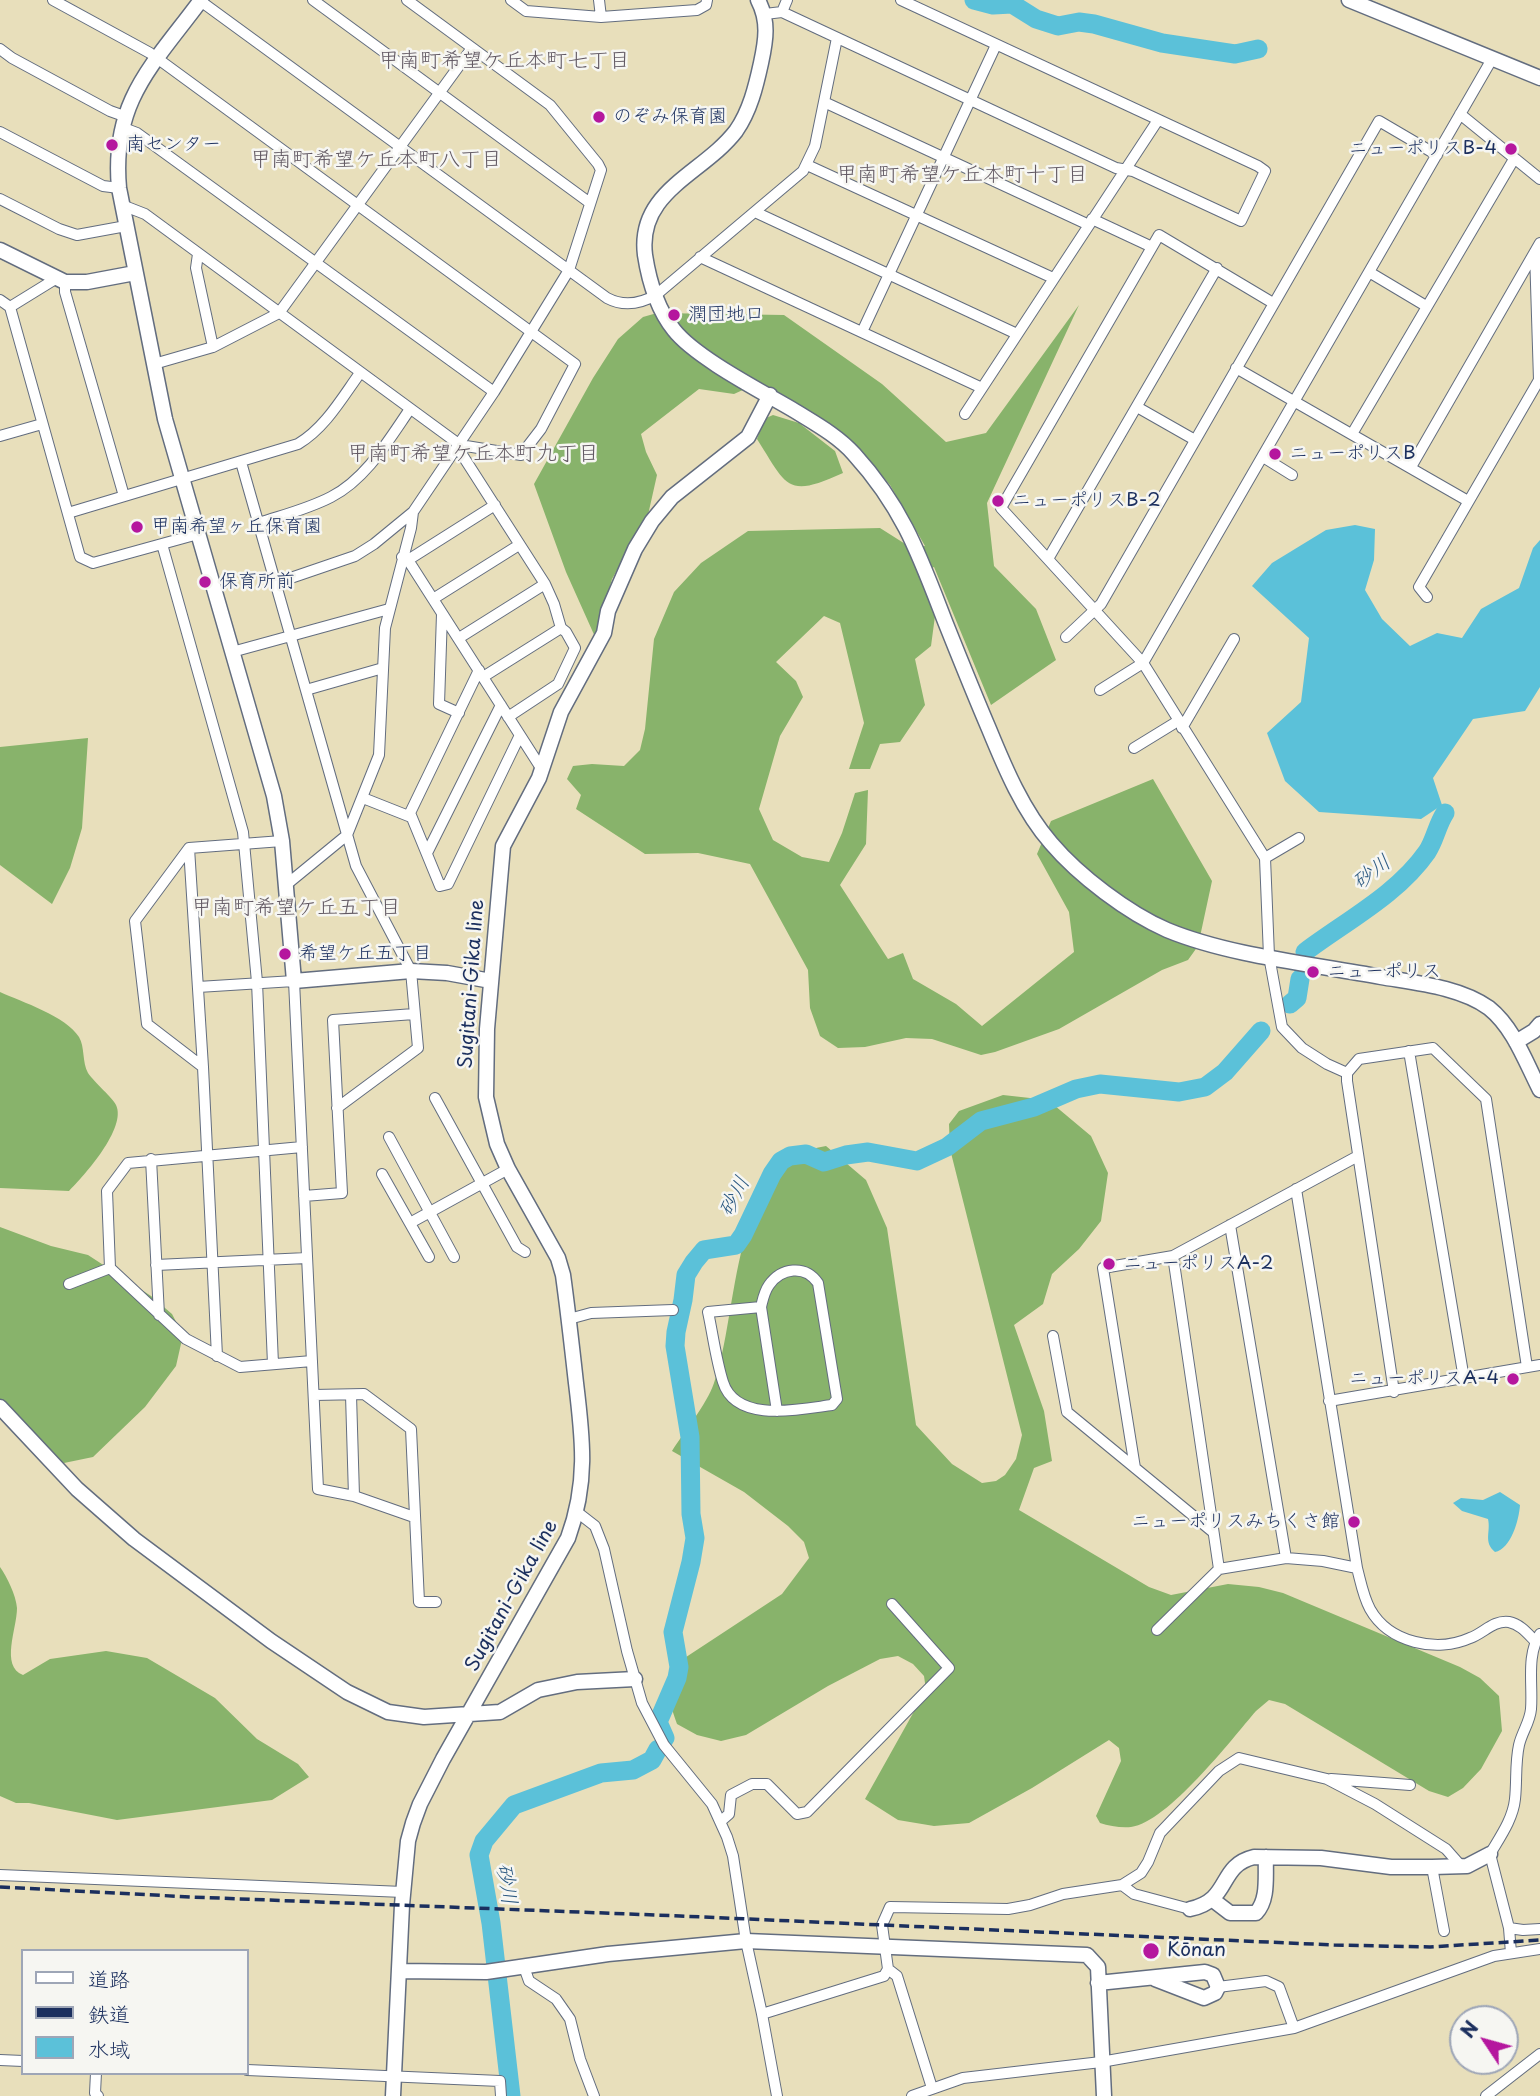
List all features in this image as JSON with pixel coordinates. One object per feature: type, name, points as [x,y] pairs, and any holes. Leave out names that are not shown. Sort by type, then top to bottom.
[{"type":"street","points":[[52,0],[157,58],[575,364],[541,429],[521,455],[460,445],[145,214],[122,205]]},
{"type":"street","points":[[414,1517],[354,1496],[318,1489],[294,981],[282,841],[274,796],[165,419],[119,188],[117,161],[123,122],[141,82],[200,0],[613,301],[639,303],[656,295],[796,178],[807,165],[815,146],[837,38]]},
{"type":"street","points":[[313,0],[590,203]]},
{"type":"street","points":[[276,583],[355,556],[413,512],[460,445],[569,270],[601,170],[550,105],[407,0]]},
{"type":"street","points":[[511,0],[526,11],[601,17],[697,10],[706,5],[707,0]]},
{"type":"street","points":[[599,0],[601,17]]},
{"type":"street","points":[[758,0],[765,13],[766,32],[748,109],[736,130],[671,189],[653,209],[646,224],[645,252],[656,295],[674,330],[685,342],[724,369],[822,427],[852,451],[892,500],[914,541],[997,750],[1021,799],[1051,843],[1094,883],[1144,918],[1200,941],[1416,983],[1470,997],[1490,1009],[1504,1022],[1540,1090]]},
{"type":"street","points":[[782,12],[787,0]]},
{"type":"street","points":[[765,13],[782,12],[1116,168],[1125,169],[1241,221],[1265,171],[1258,166],[901,0]]},
{"type":"street","points":[[1349,0],[1540,78]]},
{"type":"street","points":[[862,332],[996,45]]},
{"type":"street","points":[[154,364],[213,347],[279,313],[472,48]]},
{"type":"street","points":[[0,49],[110,111],[494,392]]},
{"type":"street","points":[[1100,690],[1143,663],[1492,59]]},
{"type":"street","points":[[824,102],[1090,222],[1152,247]]},
{"type":"street","points":[[1460,114],[1540,179]]},
{"type":"street","points":[[965,414],[1157,120]]},
{"type":"street","points":[[1066,638],[1095,611],[1379,121],[1437,155]]},
{"type":"street","points":[[0,132],[103,186],[119,188]]},
{"type":"street","points":[[1352,434],[1514,159]]},
{"type":"street","points":[[807,165],[1053,278]]},
{"type":"street","points":[[0,199],[59,229],[77,235],[126,226]]},
{"type":"street","points":[[755,212],[1017,334]]},
{"type":"street","points":[[1273,303],[1159,235],[1001,508],[1143,663],[1265,858],[1269,956],[1282,1027],[1301,1048],[1347,1073]]},
{"type":"street","points":[[1411,467],[1537,247]]},
{"type":"street","points":[[1427,597],[1419,587],[1539,380],[1537,247]]},
{"type":"street","points":[[0,250],[61,280],[87,282],[135,273]]},
{"type":"street","points":[[198,254],[196,268],[213,347]]},
{"type":"street","points":[[700,257],[982,388]]},
{"type":"street","points":[[1048,559],[1217,268]]},
{"type":"street","points":[[1370,272],[1426,306]]},
{"type":"street","points":[[10,307],[61,280]]},
{"type":"street","points":[[61,280],[124,496]]},
{"type":"street","points":[[0,300],[10,307],[80,557],[93,564],[198,534]]},
{"type":"street","points":[[1236,368],[1468,501]]},
{"type":"street","points":[[68,513],[288,448],[307,439],[323,424],[360,373]]},
{"type":"street","name":"Sugitani-Gika line","points":[[393,2096],[403,1892],[408,1841],[419,1804],[568,1538],[577,1512],[584,1464],[569,1319],[558,1258],[508,1169],[497,1144],[486,1097],[491,981],[503,846],[536,785],[561,712],[604,633],[608,611],[635,549],[652,521],[672,497],[748,437],[770,395]]},
{"type":"street","points":[[1137,407],[1195,440]]},
{"type":"street","points":[[259,523],[321,502],[351,484],[374,460],[411,409]]},
{"type":"street","points":[[0,436],[41,424]]},
{"type":"street","points":[[460,445],[461,453],[545,584],[561,628],[575,648],[558,684],[508,717]]},
{"type":"street","points":[[1262,457],[1292,475]]},
{"type":"street","points":[[241,462],[356,866],[411,971],[418,1048],[337,1108]]},
{"type":"street","points":[[405,559],[495,505]]},
{"type":"street","points":[[286,885],[347,835],[379,755],[385,628],[405,559],[413,512]]},
{"type":"street","points":[[162,544],[243,832],[257,982],[273,1364]]},
{"type":"street","points":[[433,599],[519,545]]},
{"type":"street","points":[[405,559],[443,612],[541,768]]},
{"type":"street","points":[[459,638],[545,584]]},
{"type":"street","points":[[232,652],[389,609]]},
{"type":"street","points":[[443,612],[439,704],[459,713]]},
{"type":"street","points":[[520,736],[448,884],[440,886],[410,813],[481,674],[561,628]]},
{"type":"street","points":[[1134,748],[1180,724],[1234,639]]},
{"type":"street","points":[[306,690],[383,668]]},
{"type":"street","points":[[427,853],[501,705]]},
{"type":"street","points":[[363,798],[411,817]]},
{"type":"street","points":[[1265,858],[1299,838]]},
{"type":"street","points":[[189,848],[282,841]]},
{"type":"street","points":[[189,848],[217,1356]]},
{"type":"street","points":[[189,848],[135,921],[147,1024],[203,1067]]},
{"type":"street","points":[[198,987],[411,971],[447,973],[491,981]]},
{"type":"street","points":[[304,1196],[342,1193],[333,1020],[414,1014]]},
{"type":"street","points":[[1516,1042],[1540,1024]]},
{"type":"street","points":[[1394,1392],[1347,1073],[1359,1059],[1433,1048],[1486,1099],[1527,1367]]},
{"type":"street","points":[[1409,1051],[1464,1379]]},
{"type":"street","points":[[435,1098],[517,1247],[525,1252]]},
{"type":"street","points":[[389,1137],[454,1257]]},
{"type":"street","points":[[302,1147],[128,1163],[107,1191],[110,1268],[186,1339],[240,1367],[312,1361]]},
{"type":"street","points":[[1135,1468],[1103,1268],[1173,1256],[1358,1156]]},
{"type":"street","points":[[151,1159],[159,1315]]},
{"type":"street","points":[[410,1223],[508,1169]]},
{"type":"street","points":[[382,1174],[429,1257]]},
{"type":"street","points":[[1122,1885],[1134,1894],[1190,1909],[1202,1907],[1219,1895],[1233,1867],[1244,1859],[1321,1858],[1391,1867],[1468,1866],[1490,1854],[1509,1820],[1515,1802],[1517,1755],[1531,1712],[1532,1662],[1538,1638],[1511,1622],[1497,1623],[1472,1638],[1440,1646],[1420,1643],[1396,1634],[1382,1625],[1371,1611],[1363,1594],[1357,1568],[1296,1189]]},
{"type":"street","points":[[1230,1224],[1286,1558]]},
{"type":"street","points":[[1173,1256],[1219,1569]]},
{"type":"street","points":[[156,1265],[307,1258]]},
{"type":"street","points":[[69,1284],[110,1268]]},
{"type":"street","points":[[761,1307],[708,1312],[723,1384],[731,1396],[754,1409],[777,1411],[832,1405],[837,1399],[818,1283],[808,1272],[790,1270],[775,1278],[768,1286],[761,1307],[777,1411]]},
{"type":"street","points":[[569,1319],[591,1313],[673,1310]]},
{"type":"street","points":[[1053,1336],[1067,1412],[1213,1532]]},
{"type":"street","points":[[1329,1401],[1540,1365]]},
{"type":"street","points":[[314,1395],[364,1394],[411,1429],[419,1602],[436,1602]]},
{"type":"street","points":[[351,1395],[354,1496]]},
{"type":"street","points":[[0,1407],[77,1489],[134,1539],[271,1640],[347,1692],[388,1712],[424,1717],[500,1712],[538,1690],[577,1682],[635,1679]]},
{"type":"street","points":[[577,1512],[595,1526],[604,1549],[642,1703],[664,1745],[712,1804],[733,1856],[746,1941],[777,2096]]},
{"type":"street","points":[[1157,1630],[1219,1569],[1286,1558],[1323,1561],[1357,1568]]},
{"type":"street","points":[[721,1821],[729,1814],[731,1795],[752,1784],[767,1784],[797,1814],[807,1812],[949,1668],[892,1604]]},
{"type":"street","points":[[762,2014],[884,1976],[888,1969],[882,1925],[890,1907],[1008,1909],[1063,1894],[1122,1885],[1141,1873],[1160,1833],[1219,1771],[1240,1758],[1327,1779],[1410,1784]]},
{"type":"street","points":[[1327,1779],[1375,1804],[1439,1845],[1461,1866]]},
{"type":"street","points":[[1490,1854],[1509,1928],[1511,1953]]},
{"type":"street","points":[[1213,1900],[1230,1913],[1256,1913],[1265,1899],[1266,1857]]},
{"type":"street","points":[[1432,1867],[1444,1931]]},
{"type":"street","points":[[0,1875],[403,1892]]},
{"type":"street","points":[[1509,1928],[1540,1929]]},
{"type":"street","points":[[399,1971],[487,1971],[608,1954],[746,1941],[1087,1955],[1098,1967],[1104,2096]]},
{"type":"street","points":[[888,1969],[897,1976],[923,2093],[963,2078],[1101,2062],[1294,2028],[1494,1956],[1540,1949]]},
{"type":"street","points":[[524,1967],[529,1981],[556,1998],[570,2019],[580,2059],[594,2096]]},
{"type":"street","points":[[1098,1983],[1205,1972],[1213,1975],[1218,1987],[1215,1993],[1204,1998],[1155,1979]]},
{"type":"street","points":[[1182,1990],[1180,1978],[1184,1974]]},
{"type":"street","points":[[1218,1987],[1266,1981],[1279,1987],[1294,2028]]},
{"type":"street","points":[[1486,2096],[1540,2054]]},
{"type":"street","points":[[0,2060],[21,2061]]},
{"type":"street","points":[[248,2070],[500,2081],[501,2096]]},
{"type":"street","points":[[96,2075],[95,2093],[98,2096]]},
{"type":"green space","points":[[1079,305],[987,503],[994,566],[1036,609],[1056,660],[991,705],[934,567],[920,574],[935,616],[931,646],[915,659],[925,705],[900,742],[880,744],[870,769],[849,769],[864,723],[840,623],[824,616],[776,662],[796,681],[803,697],[780,736],[759,809],[773,840],[802,857],[829,862],[855,793],[868,790],[866,844],[840,885],[888,959],[903,953],[913,979],[956,1004],[982,1026],[1074,952],[1069,912],[1037,854],[1051,821],[1153,779],[1212,881],[1198,946],[1188,960],[1162,970],[1059,1029],[995,1052],[981,1055],[932,1039],[906,1038],[865,1047],[838,1048],[820,1036],[810,1008],[808,970],[750,864],[698,853],[645,854],[576,809],[581,795],[567,779],[573,766],[624,766],[640,750],[645,729],[654,639],[674,592],[701,563],[748,531],[880,528],[910,547],[925,546],[890,485],[851,440],[758,383],[734,394],[699,389],[641,434],[657,475],[648,515],[612,579],[596,639],[566,572],[534,484],[618,339],[643,317],[657,313],[784,315],[882,384],[946,442],[986,433]]},
{"type":"green space","points":[[773,415],[799,423],[835,451],[843,473],[824,481],[799,486],[782,477],[757,439],[764,419]]},
{"type":"green space","points":[[88,738],[82,828],[70,868],[52,904],[0,865],[0,747]]},
{"type":"green space","points":[[0,992],[43,1010],[73,1029],[81,1041],[88,1073],[116,1105],[118,1115],[110,1138],[69,1191],[0,1188]]},
{"type":"green space","points":[[1003,1095],[1048,1100],[1091,1136],[1108,1173],[1101,1221],[1079,1249],[1052,1274],[1043,1304],[1014,1325],[1044,1411],[1052,1461],[1034,1468],[1019,1510],[1149,1587],[1171,1595],[1228,1584],[1283,1593],[1460,1667],[1480,1678],[1499,1696],[1502,1731],[1481,1769],[1463,1788],[1448,1797],[1429,1791],[1285,1704],[1269,1700],[1180,1796],[1146,1822],[1131,1827],[1100,1823],[1096,1816],[1121,1761],[1119,1748],[1109,1740],[969,1823],[934,1826],[898,1820],[865,1799],[926,1690],[924,1676],[913,1664],[898,1656],[880,1659],[828,1686],[746,1735],[721,1741],[697,1735],[677,1724],[669,1700],[668,1686],[677,1663],[782,1594],[809,1558],[804,1542],[788,1526],[744,1492],[672,1451],[701,1409],[714,1383],[743,1244],[755,1209],[771,1180],[794,1158],[826,1146],[866,1180],[887,1228],[916,1425],[952,1464],[982,1483],[996,1481],[1005,1475],[1016,1459],[1022,1435],[950,1149],[949,1124],[959,1111]]},
{"type":"green space","points":[[0,1227],[51,1246],[88,1255],[151,1296],[172,1314],[183,1335],[176,1366],[145,1407],[93,1457],[64,1463],[38,1453],[0,1414]]},
{"type":"green space","points":[[0,1567],[11,1586],[17,1608],[11,1646],[12,1664],[23,1675],[50,1659],[106,1651],[147,1658],[215,1698],[257,1739],[298,1764],[309,1777],[272,1800],[117,1820],[29,1803],[16,1803],[0,1796]]},
{"type":"water","points":[[1355,525],[1375,529],[1374,560],[1365,590],[1382,619],[1410,646],[1437,633],[1462,638],[1481,609],[1519,588],[1533,548],[1540,540],[1540,687],[1525,711],[1473,719],[1433,778],[1442,805],[1421,819],[1319,812],[1285,781],[1267,733],[1301,702],[1309,638],[1252,586],[1272,563],[1326,530]]},
{"type":"water","points":[[1500,1492],[1520,1505],[1510,1540],[1501,1550],[1495,1552],[1488,1541],[1488,1519],[1462,1511],[1453,1503],[1461,1498],[1483,1500]]},
{"type":"waterway","points":[[974,0],[993,5],[1012,4],[1036,19],[1058,26],[1079,22],[1094,24],[1162,43],[1235,54],[1258,49]]},
{"type":"waterway","name":"砂川","points":[[1305,952],[1401,881],[1427,852],[1445,813]]},
{"type":"waterway","name":"砂川","points":[[1290,1004],[1297,998],[1300,979]]},
{"type":"waterway","name":"砂川","points":[[665,1738],[658,1722],[677,1678],[679,1667],[673,1632],[695,1538],[691,1514],[690,1437],[675,1346],[676,1332],[686,1275],[704,1250],[736,1245],[772,1174],[781,1161],[790,1156],[806,1154],[824,1162],[868,1152],[917,1161],[947,1147],[981,1121],[1034,1107],[1076,1089],[1100,1084],[1179,1092],[1205,1087],[1225,1072],[1261,1031]]},
{"type":"waterway","name":"砂川","points":[[511,2096],[491,1923],[479,1855],[484,1841],[514,1805],[601,1773],[633,1770],[652,1760],[658,1749]]},
{"type":"railway","points":[[0,1887],[1334,1945],[1430,1947],[1540,1940]]},
{"type":"place","name":"のぞみ保育園","points":[[599,117]]},
{"type":"place","name":"南センター","points":[[112,145]]},
{"type":"place","name":"ニューポリスB-4","points":[[1511,149]]},
{"type":"place","name":"潤団地口","points":[[674,315]]},
{"type":"place","name":"ニューポリスB","points":[[1275,454]]},
{"type":"place","name":"ニューポリスB-2","points":[[998,501]]},
{"type":"place","name":"甲南希望ヶ丘保育園","points":[[137,527]]},
{"type":"place","name":"保育所前","points":[[205,582]]},
{"type":"place","name":"希望ケ丘五丁目","points":[[285,954]]},
{"type":"place","name":"ニューポリス","points":[[1313,972]]},
{"type":"place","name":"ニューポリスA-2","points":[[1109,1264]]},
{"type":"place","name":"ニューポリスA-4","points":[[1513,1379]]},
{"type":"place","name":"ニューポリスみちくさ館","points":[[1354,1522]]},
{"type":"place","name":"Kōnan","points":[[1151,1951]]},
{"type":"district","name":"甲南町希望ケ丘本町七丁目","points":[[504,61]]},
{"type":"district","name":"甲南町希望ケ丘本町八丁目","points":[[376,160]]},
{"type":"district","name":"甲南町希望ケ丘本町十丁目","points":[[962,175]]},
{"type":"district","name":"甲南町希望ケ丘本町九丁目","points":[[473,454]]},
{"type":"district","name":"甲南町希望ケ丘五丁目","points":[[296,908]]}]
